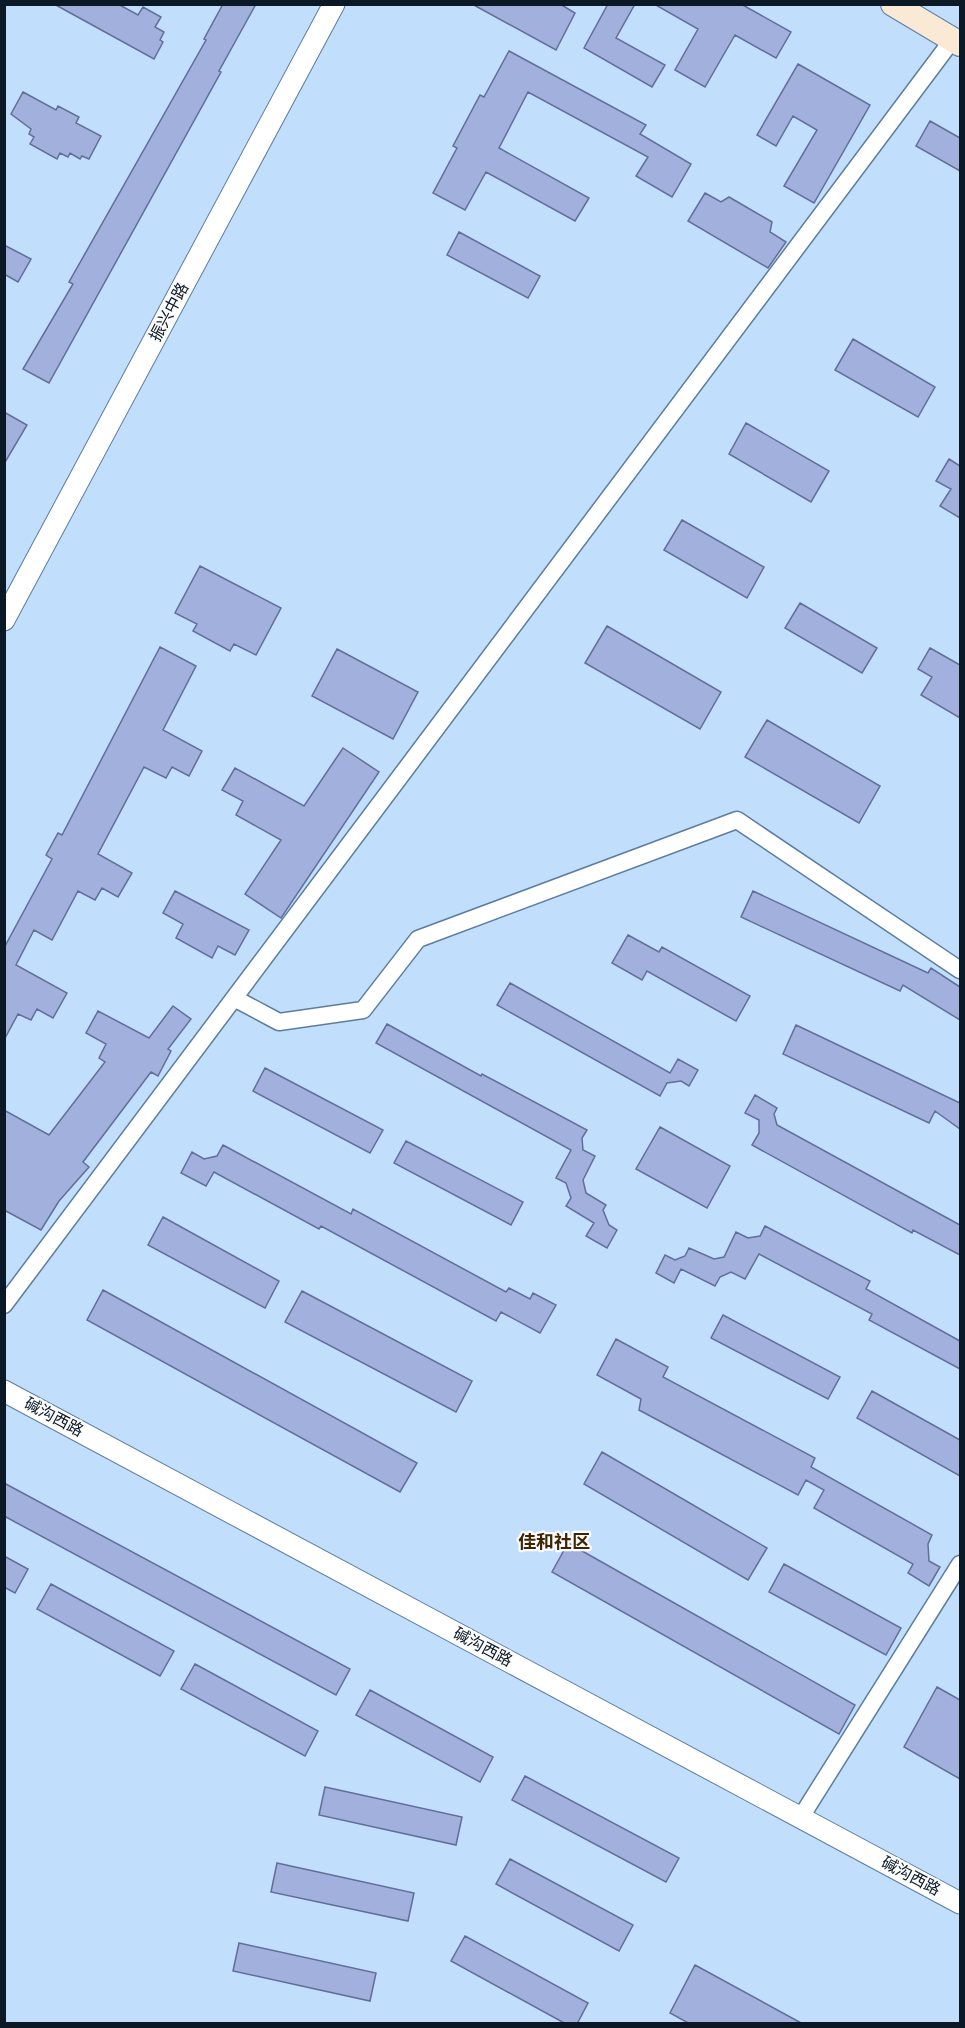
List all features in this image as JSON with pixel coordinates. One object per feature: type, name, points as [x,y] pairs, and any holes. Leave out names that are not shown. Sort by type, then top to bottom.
[{"type":"main road","points":[[894,4],[957,41]]},
{"type":"street","name":"振兴中路","points":[[4,620],[334,4]]},
{"type":"street","points":[[4,1305],[957,41]]},
{"type":"street","points":[[234,998],[279,1022],[363,1010],[418,939],[737,820],[960,970]]},
{"type":"street","name":"碱沟西路","points":[[4,1390],[960,1903]]},
{"type":"street","points":[[801,1817],[960,1564]]},
{"type":"building","points":[[54,4],[118,4],[138,15],[143,7],[161,17],[155,27],[164,32],[160,40],[163,42],[154,59]]},
{"type":"building","points":[[223,4],[256,4],[219,71],[221,72],[49,383],[23,369],[73,284],[69,282],[206,40],[204,39]]},
{"type":"building","points":[[472,4],[560,4],[575,13],[556,50]]},
{"type":"building","points":[[608,4],[635,4],[616,38],[665,65],[652,87],[584,48]]},
{"type":"building","points":[[654,4],[741,4],[791,32],[776,58],[735,35],[705,87],[675,70],[698,29]]},
{"type":"building","points":[[509,51],[646,125],[640,134],[691,164],[672,197],[636,176],[648,157],[528,92],[499,148],[589,198],[575,221],[486,172],[465,210],[433,193],[457,148],[453,146],[480,95],[484,97]]},
{"type":"building","points":[[798,64],[870,105],[814,203],[784,186],[817,130],[793,116],[776,146],[757,135]]},
{"type":"building","points":[[23,92],[56,110],[58,106],[79,117],[76,123],[101,136],[89,159],[82,156],[80,159],[70,153],[68,157],[60,153],[57,159],[30,144],[34,137],[29,134],[31,129],[11,114]]},
{"type":"building","points":[[930,121],[960,138],[960,171],[916,146]]},
{"type":"building","points":[[705,193],[721,202],[729,197],[772,222],[770,232],[786,242],[768,268],[688,221]]},
{"type":"building","points":[[459,232],[540,276],[528,298],[447,255]]},
{"type":"building","points":[[4,245],[31,259],[18,282],[4,274]]},
{"type":"building","points":[[853,339],[935,387],[918,417],[835,370]]},
{"type":"building","points":[[4,412],[27,425],[4,464]]},
{"type":"building","points":[[746,423],[829,471],[811,502],[729,454]]},
{"type":"building","points":[[949,459],[960,466],[960,518],[940,506],[951,489],[936,481]]},
{"type":"building","points":[[682,520],[764,567],[747,598],[664,550]]},
{"type":"building","points":[[200,566],[281,608],[256,655],[234,644],[230,651],[193,631],[197,624],[175,613]]},
{"type":"building","points":[[800,603],[877,648],[862,673],[785,628]]},
{"type":"building","points":[[607,626],[721,692],[700,729],[585,663]]},
{"type":"building","points":[[160,647],[196,666],[163,730],[202,751],[189,776],[172,767],[166,778],[144,767],[98,854],[132,873],[118,897],[102,888],[95,900],[78,891],[52,940],[34,930],[16,965],[67,993],[53,1018],[37,1009],[31,1020],[18,1014],[4,1040],[4,948],[52,859],[46,855],[58,833],[62,835]]},
{"type":"building","points":[[930,648],[960,665],[960,718],[921,695],[932,677],[918,669]]},
{"type":"building","points":[[337,649],[418,692],[393,739],[312,696]]},
{"type":"building","points":[[767,720],[880,786],[859,823],[745,757]]},
{"type":"building","points":[[343,748],[379,772],[281,918],[245,894],[281,840],[236,815],[243,801],[222,790],[235,768],[304,806]]},
{"type":"building","points":[[175,891],[249,930],[235,955],[218,946],[212,958],[176,938],[183,924],[163,913]]},
{"type":"building","points":[[753,891],[928,973],[931,968],[960,987],[960,1020],[903,985],[900,991],[741,917]]},
{"type":"building","points":[[628,935],[659,952],[662,947],[750,996],[736,1021],[647,971],[642,980],[612,963]]},
{"type":"building","points":[[510,983],[670,1073],[678,1059],[698,1070],[689,1086],[681,1081],[667,1083],[660,1096],[497,1005]]},
{"type":"building","points":[[173,1006],[191,1019],[168,1049],[171,1051],[158,1076],[151,1072],[83,1162],[89,1167],[59,1201],[41,1230],[4,1210],[4,1110],[49,1135],[105,1062],[99,1058],[106,1044],[86,1033],[98,1011],[149,1038]]},
{"type":"building","points":[[387,1024],[481,1076],[482,1074],[587,1130],[582,1138],[583,1150],[595,1156],[583,1180],[586,1193],[606,1205],[603,1210],[609,1225],[617,1230],[607,1248],[586,1236],[594,1223],[566,1206],[571,1198],[566,1183],[556,1178],[571,1150],[376,1043]]},
{"type":"building","points":[[796,1025],[960,1103],[960,1129],[935,1111],[929,1123],[783,1054]]},
{"type":"building","points":[[265,1068],[383,1130],[370,1153],[253,1091]]},
{"type":"building","points":[[755,1095],[777,1108],[774,1114],[777,1125],[960,1225],[960,1255],[913,1230],[912,1233],[752,1145],[759,1133],[759,1120],[745,1113]]},
{"type":"building","points":[[660,1127],[730,1166],[707,1208],[636,1169]]},
{"type":"building","points":[[406,1141],[523,1202],[511,1225],[394,1163]]},
{"type":"building","points":[[223,1145],[351,1214],[353,1209],[506,1292],[509,1288],[530,1299],[533,1293],[556,1305],[540,1333],[501,1312],[496,1321],[321,1226],[319,1229],[214,1172],[206,1186],[181,1173],[192,1152],[204,1159],[217,1156]]},
{"type":"building","points":[[163,1217],[279,1281],[265,1308],[148,1245]]},
{"type":"building","points":[[765,1226],[870,1281],[866,1289],[960,1341],[960,1369],[869,1320],[872,1314],[759,1254],[745,1279],[731,1272],[720,1277],[715,1286],[681,1269],[674,1283],[656,1273],[665,1255],[675,1260],[685,1256],[689,1248],[714,1259],[724,1257],[736,1232],[748,1238],[760,1236]]},
{"type":"building","points":[[103,1290],[417,1463],[400,1492],[87,1320]]},
{"type":"building","points":[[302,1291],[472,1381],[456,1412],[285,1322]]},
{"type":"building","points":[[723,1315],[840,1377],[828,1399],[711,1338]]},
{"type":"building","points":[[616,1339],[668,1367],[663,1377],[815,1458],[811,1467],[932,1535],[928,1544],[929,1561],[940,1567],[929,1586],[908,1573],[913,1564],[814,1508],[824,1490],[806,1480],[798,1495],[639,1410],[641,1399],[597,1375]]},
{"type":"building","points":[[872,1391],[960,1440],[960,1476],[857,1418]]},
{"type":"building","points":[[602,1452],[767,1548],[748,1580],[584,1484]]},
{"type":"building","points":[[4,1483],[350,1669],[336,1695],[4,1516]]},
{"type":"building","points":[[568,1543],[855,1705],[839,1734],[552,1572]]},
{"type":"building","points":[[4,1556],[28,1569],[15,1593],[4,1587]]},
{"type":"building","points":[[784,1564],[901,1628],[886,1655],[769,1592]]},
{"type":"building","points":[[51,1584],[174,1651],[160,1676],[37,1609]]},
{"type":"building","points":[[195,1664],[318,1731],[305,1756],[181,1689]]},
{"type":"building","points":[[937,1687],[960,1700],[960,1779],[904,1747]]},
{"type":"building","points":[[370,1690],[493,1757],[480,1782],[356,1715]]},
{"type":"building","points":[[525,1776],[679,1858],[666,1882],[512,1800]]},
{"type":"building","points":[[325,1787],[462,1817],[456,1845],[319,1815]]},
{"type":"building","points":[[510,1859],[633,1925],[619,1951],[496,1884]]},
{"type":"building","points":[[277,1863],[414,1893],[408,1921],[271,1892]]},
{"type":"building","points":[[465,1936],[588,2003],[577,2024],[566,2024],[451,1961]]},
{"type":"building","points":[[239,1943],[376,1973],[370,2001],[233,1971]]},
{"type":"building","points":[[695,1965],[803,2024],[690,2024],[670,2013]]},
{"type":"district","name":"佳和社区","points":[[554,1542]]}]
